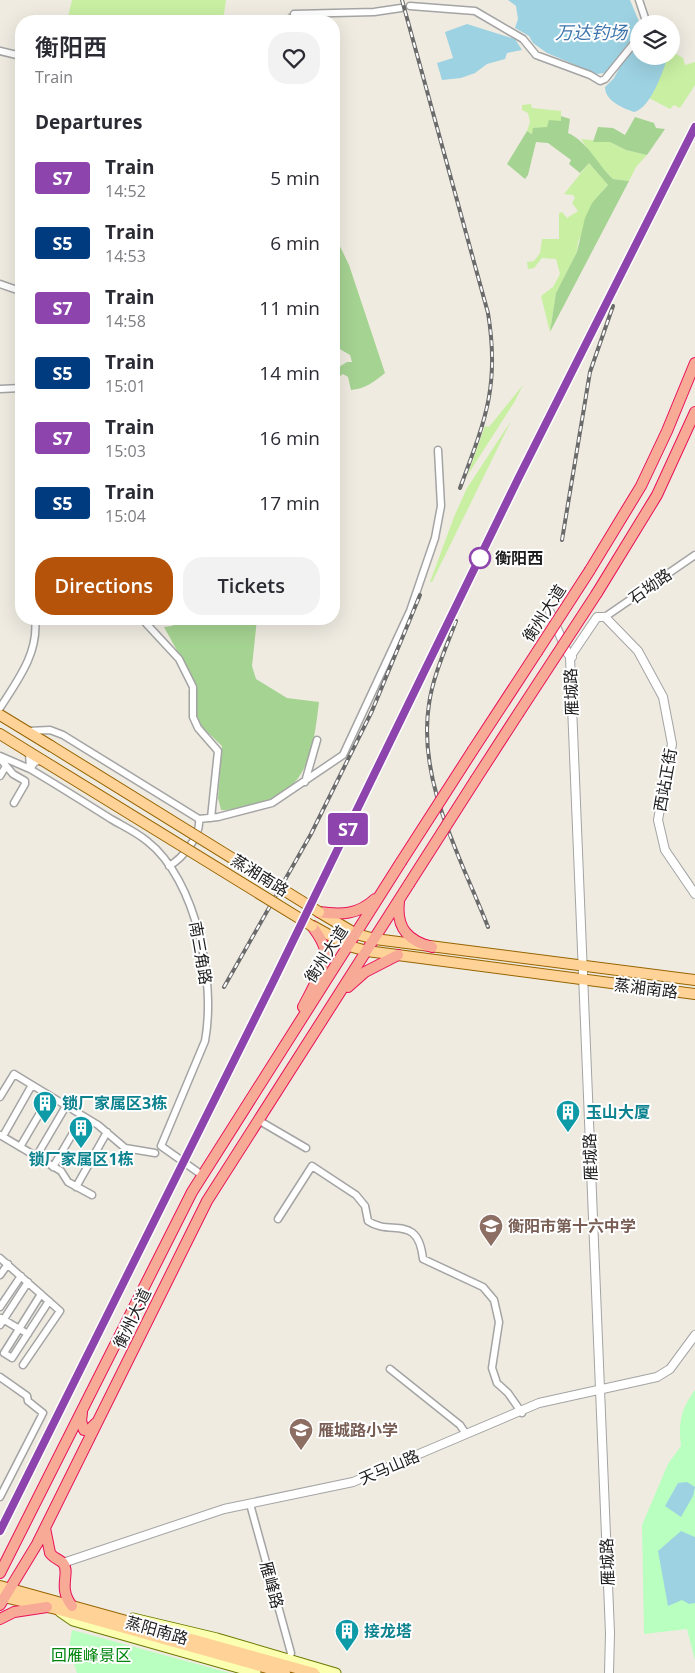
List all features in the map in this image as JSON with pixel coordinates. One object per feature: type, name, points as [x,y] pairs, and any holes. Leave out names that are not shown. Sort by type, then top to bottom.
[{"type":"highway","name":"衡州大道","points":[[0,1573],[2,1565],[202,1175],[400,862],[590,570],[641,486],[667,431],[695,363]]},
{"type":"highway","name":"衡州大道","points":[[4,1597],[45,1528],[207,1201],[657,495],[684,440],[695,412]]},
{"type":"highway","points":[[667,431],[666,437],[671,444],[678,444],[684,440]]},
{"type":"highway","points":[[641,486],[651,486],[657,495]]},
{"type":"highway","points":[[319,912],[337,915],[359,911],[383,891]]},
{"type":"highway","points":[[399,900],[399,921],[407,935],[417,943],[432,947]]},
{"type":"highway","points":[[287,1042],[324,962],[325,951],[312,926]]},
{"type":"highway","points":[[336,998],[365,972],[398,955]]},
{"type":"highway","points":[[319,973],[339,960]]},
{"type":"highway","points":[[307,1011],[314,1008],[320,1010],[322,1020]]},
{"type":"highway","points":[[82,1410],[81,1421],[84,1430],[92,1427],[100,1419]]},
{"type":"highway","points":[[45,1528],[50,1553],[64,1565],[64,1592],[72,1606]]},
{"type":"highway","points":[[0,1619],[14,1612],[51,1608]]},
{"type":"main road","name":"蒸湘南路","points":[[0,714],[356,934],[375,939],[432,947],[695,980]]},
{"type":"main road","name":"蒸湘南路","points":[[0,734],[312,926],[348,946],[367,951],[695,994]]},
{"type":"main road","name":"蒸阳南路","points":[[0,1586],[4,1597]]},
{"type":"main road","name":"蒸阳南路","points":[[4,1597],[72,1606],[287,1666]]},
{"type":"main road","name":"蒸阳南路","points":[[4,1597],[314,1673]]},
{"type":"main road","points":[[51,1608],[73,1621],[256,1673]]},
{"type":"main road","points":[[287,1666],[336,1673]]},
{"type":"street","points":[[639,0],[644,15]]},
{"type":"street","points":[[410,6],[418,3],[475,11],[523,39],[536,54],[590,75],[600,81],[605,79],[630,48]]},
{"type":"street","points":[[294,14],[305,12],[374,12],[401,8]]},
{"type":"street","points":[[0,51],[15,55]]},
{"type":"street","points":[[0,284],[15,289]]},
{"type":"street","points":[[0,389],[15,388]]},
{"type":"street","points":[[27,731],[50,730],[199,819],[211,818],[272,803],[305,782],[343,754],[410,611],[436,538],[441,506],[438,450]]},
{"type":"street","name":"石坳路","points":[[605,617],[695,555]]},
{"type":"street","points":[[550,612],[572,656]]},
{"type":"street","name":"雁城路","points":[[605,617],[598,619],[572,656],[614,1673]]},
{"type":"street","name":"西站正街","points":[[605,617],[638,651],[662,698],[672,744],[658,820],[666,850],[695,894]]},
{"type":"street","points":[[0,708],[22,673],[34,646],[36,625]]},
{"type":"street","points":[[148,625],[179,659],[193,687],[193,717],[198,728],[218,751],[211,818]]},
{"type":"street","points":[[50,730],[47,737],[51,746]]},
{"type":"street","points":[[305,782],[317,740]]},
{"type":"street","points":[[28,751],[30,769]]},
{"type":"street","points":[[1,757],[6,766],[25,780],[25,784],[14,803]]},
{"type":"street","name":"南三角路","points":[[1,757],[30,769],[148,841],[175,874],[197,921],[209,998],[208,1023],[205,1041],[162,1146],[202,1175]]},
{"type":"street","points":[[30,769],[35,762],[42,760]]},
{"type":"street","points":[[0,776],[6,766]]},
{"type":"street","points":[[169,866],[180,859],[200,827],[199,819]]},
{"type":"street","points":[[0,1097],[14,1074],[83,1116],[107,1132],[125,1148],[155,1154]]},
{"type":"street","points":[[32,1085],[1,1135],[53,1167],[76,1187],[92,1195]]},
{"type":"street","points":[[20,1147],[50,1096]]},
{"type":"street","points":[[36,1157],[66,1106]]},
{"type":"street","points":[[53,1167],[83,1116]]},
{"type":"street","points":[[258,1120],[306,1148]]},
{"type":"street","points":[[76,1187],[107,1132]]},
{"type":"street","points":[[278,1219],[312,1166],[356,1195],[365,1206],[368,1221],[375,1225],[408,1229],[418,1239],[424,1259],[483,1287],[494,1300],[499,1322],[492,1368],[497,1383],[508,1393],[521,1411]]},
{"type":"street","points":[[0,1258],[60,1311],[23,1365]]},
{"type":"street","points":[[0,1275],[8,1264]]},
{"type":"street","points":[[0,1307],[21,1276]]},
{"type":"street","points":[[28,1282],[1,1320],[28,1334]]},
{"type":"street","points":[[41,1294],[4,1353],[12,1358],[49,1301]]},
{"type":"street","name":"天马山路","points":[[602,1391],[665,1373],[695,1335]]},
{"type":"street","name":"天马山路","points":[[64,1565],[226,1511],[353,1482],[521,1411],[667,1376],[695,1341]]},
{"type":"street","points":[[390,1369],[460,1425],[466,1434]]},
{"type":"street","points":[[0,1377],[27,1396],[28,1401],[43,1413],[0,1498]]},
{"type":"street","name":"雁城路","points":[[602,1391],[610,1633],[609,1673]]},
{"type":"street","name":"天马山路","points":[[250,1505],[354,1485],[521,1411]]},
{"type":"street","name":"雁峰路","points":[[250,1505],[291,1652],[287,1666]]},
{"type":"green space","points":[[72,0],[226,0],[224,15],[68,15]]},
{"type":"green space","points":[[680,56],[683,58],[685,65],[695,62],[695,85],[680,108],[674,105],[670,109],[649,98],[664,65],[680,65]]},
{"type":"green space","points":[[531,104],[532,108],[561,111],[561,121],[533,134],[527,131],[530,122],[528,113],[522,110],[522,105]]},
{"type":"green space","points":[[561,116],[570,119],[568,133],[587,148],[613,179],[629,181],[550,332],[556,293],[577,252],[585,218],[592,203],[608,185],[589,163],[580,173],[569,164],[571,160],[548,143],[536,142],[528,175],[525,179],[507,164],[527,131],[532,134],[533,128],[547,127],[549,120],[561,121]]},
{"type":"green space","points":[[635,117],[654,123],[656,128],[665,129],[647,155],[626,150],[610,142],[593,142],[598,127],[613,128],[625,135]]},
{"type":"green space","points":[[581,139],[610,142],[626,150],[647,155],[636,167],[629,181],[613,179],[594,159]]},
{"type":"green space","points":[[589,163],[608,185],[603,190],[578,242],[577,252],[556,293],[550,332],[541,296],[553,287],[560,274],[556,259],[542,258],[534,268],[528,269],[527,262],[534,261],[540,253],[542,239],[559,239],[559,213],[562,212],[567,218],[578,211],[572,203],[575,198],[573,195],[564,194]]},
{"type":"green space","points":[[340,246],[349,265],[385,373],[361,388],[351,390],[348,377],[343,374],[340,376],[340,366],[347,362],[352,362],[350,355],[340,349]]},
{"type":"green space","points":[[523,385],[515,401],[467,476],[485,426],[489,427]]},
{"type":"green space","points":[[511,421],[432,582],[430,582],[467,488]]},
{"type":"green space","points":[[256,625],[252,666],[256,679],[287,698],[319,702],[310,754],[296,781],[285,791],[270,799],[251,805],[221,810],[218,798],[222,746],[201,726],[197,718],[196,685],[164,627]]},
{"type":"green space","points":[[695,1390],[695,1660],[687,1629],[644,1634],[642,1525],[668,1464],[681,1446],[680,1423],[686,1403]]},
{"type":"green space","name":"回雁峰景区","points":[[72,1630],[230,1673],[77,1673],[69,1649]]},
{"type":"water","name":"万达钓场","points":[[508,0],[630,0],[636,15],[630,15],[630,41],[605,73],[597,74],[547,53],[533,43],[529,36],[515,28],[518,19],[516,6]]},
{"type":"water","points":[[467,24],[515,39],[522,50],[507,53],[505,59],[487,64],[475,73],[461,78],[442,80],[437,63],[453,58],[445,32]]},
{"type":"water","name":"万达钓场","points":[[630,54],[630,65],[665,65],[660,79],[646,104],[634,112],[611,100],[606,92],[605,87],[614,78]]},
{"type":"water","points":[[687,1482],[695,1487],[693,1496],[681,1517],[665,1506],[678,1483]]},
{"type":"water","points":[[681,1531],[695,1537],[695,1603],[689,1604],[682,1600],[668,1606],[658,1551]]},
{"type":"railway","points":[[402,0],[488,313],[492,362],[488,403],[477,443],[460,488]]},
{"type":"railway","points":[[0,1531],[695,127]]},
{"type":"railway","points":[[562,540],[590,372],[613,306]]},
{"type":"railway","points":[[224,987],[311,834],[372,711],[420,595]]},
{"type":"railway","points":[[456,621],[433,683],[427,733],[429,762],[435,790],[454,846],[488,927]]},
{"type":"train","name":"S7","points":[[0,1531],[188,1148],[273,982],[518,479],[652,216],[695,127]]},
{"type":"place","name":"衡阳西","points":[[480,558]]},
{"type":"place","name":"锁厂家属区3栋","points":[[45,1124]]},
{"type":"place","name":"玉山大厦","points":[[568,1133]]},
{"type":"place","name":"锁厂家属区1栋","points":[[81,1149]]},
{"type":"place","name":"衡阳市第十六中学","points":[[491,1247]]},
{"type":"place","name":"雁城路小学","points":[[301,1451]]},
{"type":"place","name":"接龙塔","points":[[347,1652]]}]
